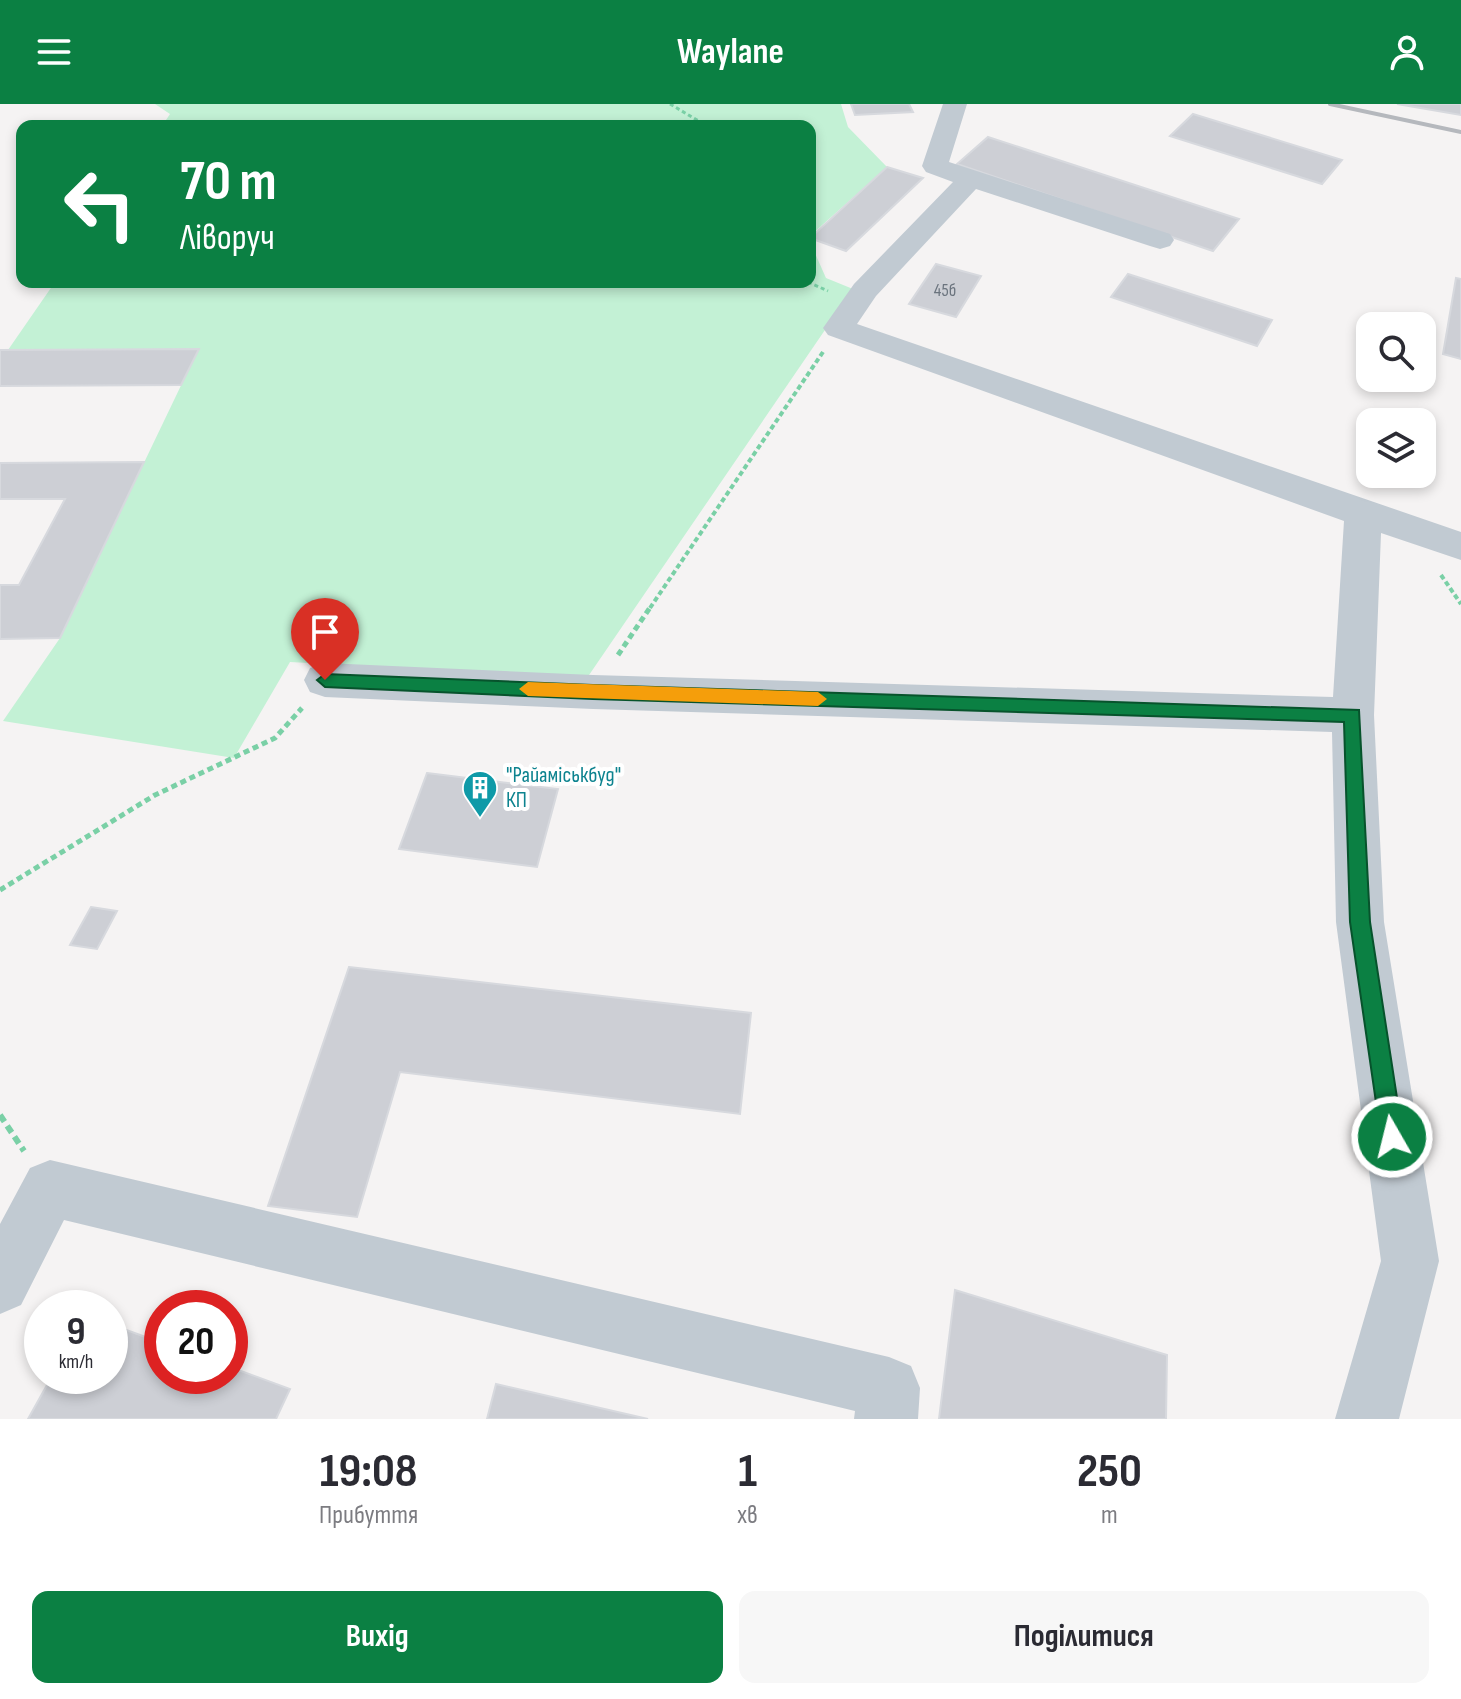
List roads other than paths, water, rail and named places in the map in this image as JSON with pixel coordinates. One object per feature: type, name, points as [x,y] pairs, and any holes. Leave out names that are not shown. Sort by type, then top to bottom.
[{"type":"lane","points":[[955,104],[935,166],[1160,240]]},
{"type":"lane","points":[[971,179],[865,290],[839,328],[1461,546]]},
{"type":"lane","points":[[1363,514],[1353,715],[1360,922],[1410,1261],[1367,1419]]},
{"type":"lane","points":[[325,680],[593,692],[1353,715]]},
{"type":"lane","points":[[0,1284],[50,1188],[889,1388],[886,1419]]},
{"type":"railway","points":[[1330,104],[1461,132]]},
{"type":"place","name":"\"Райаміськбуд\" КП","points":[[480,819]]}]
